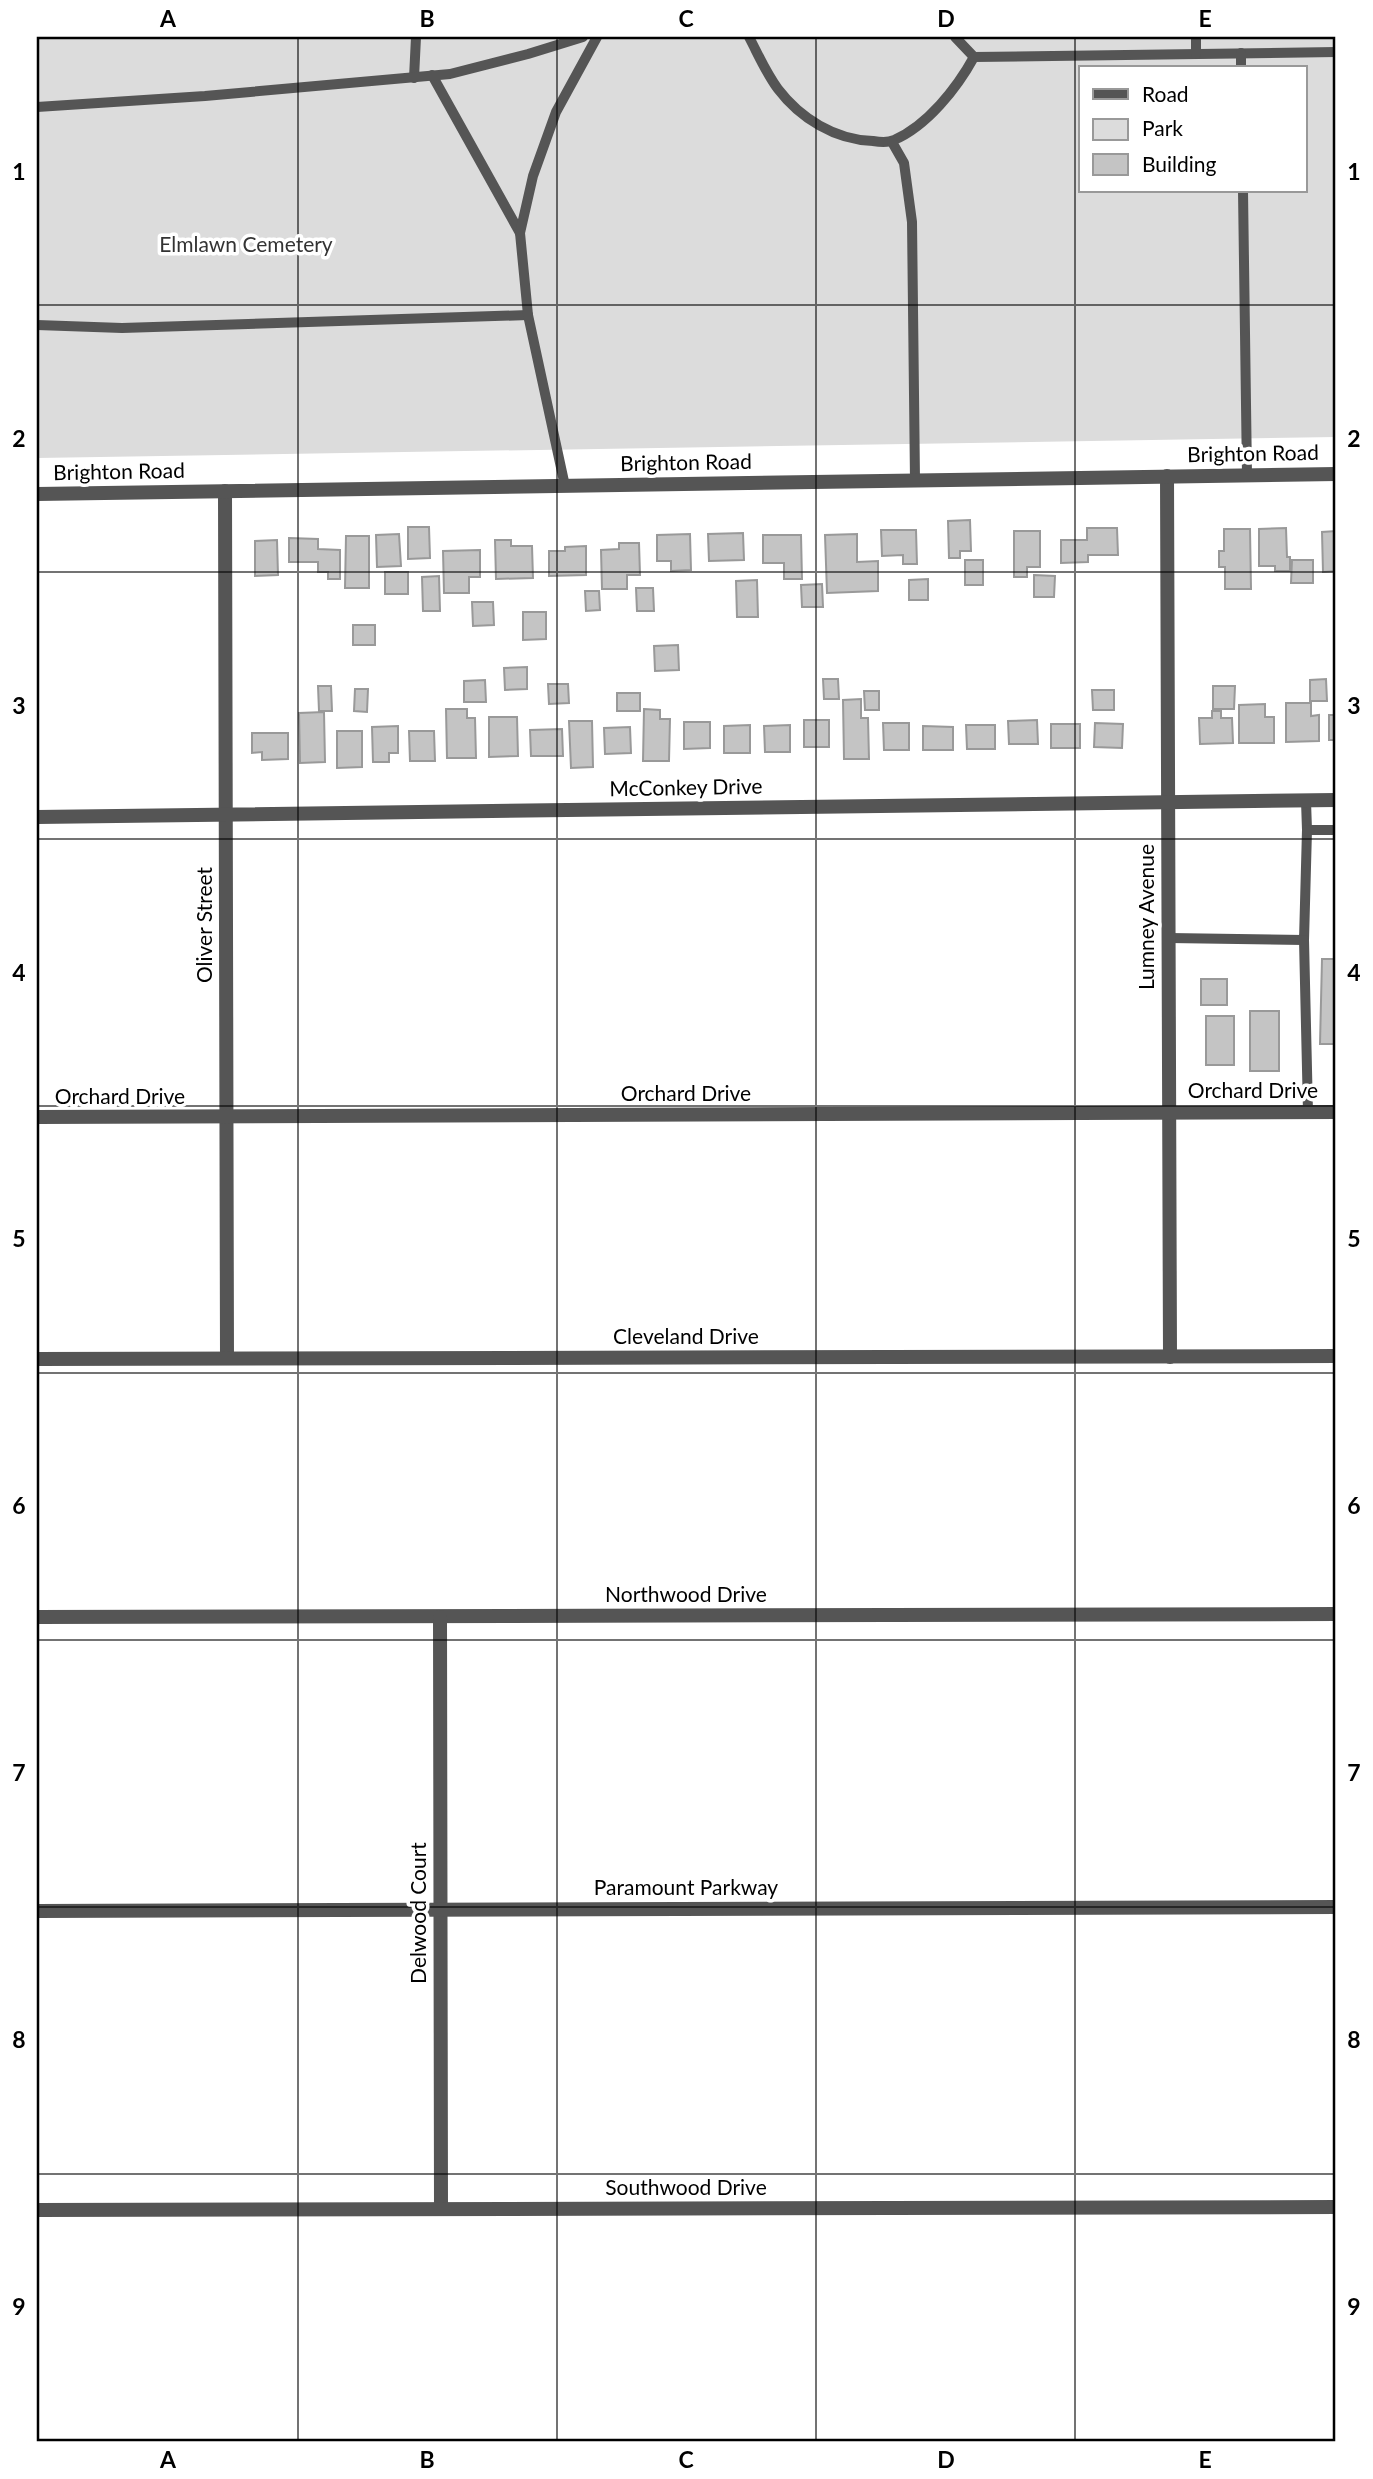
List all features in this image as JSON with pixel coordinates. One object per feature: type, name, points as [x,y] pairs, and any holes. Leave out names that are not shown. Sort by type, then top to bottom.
[{"type":"street","name":"Brighton Road","points":[[37,494],[1336,474]]},
{"type":"street","name":"Lumney Avenue","points":[[1167,476],[1170,1357]]},
{"type":"street","name":"Oliver Street","points":[[225,491],[227,1358]]},
{"type":"street","name":"McConkey Drive","points":[[37,817],[1336,800]]},
{"type":"street","name":"Orchard Drive","points":[[37,1118],[1336,1112]]},
{"type":"street","name":"Cleveland Drive","points":[[37,1359],[1336,1356]]},
{"type":"street","name":"Northwood Drive","points":[[37,1617],[1336,1614]]},
{"type":"street","name":"Delwood Court","points":[[439,1617],[441,2209]]},
{"type":"street","name":"Paramount Parkway","points":[[37,1911],[1336,1907]]},
{"type":"street","name":"Southwood Drive","points":[[37,2210],[1336,2207]]},
{"type":"lane","points":[[414,78],[416,37]]},
{"type":"lane","points":[[37,107],[450,74],[583,37]]},
{"type":"lane","points":[[565,486],[528,315],[520,233],[533,176],[556,112],[597,37]]},
{"type":"lane","points":[[749,37],[776,87],[800,112],[820,126],[846,137],[869,141],[892,142],[914,128],[940,105],[962,79],[974,57]]},
{"type":"lane","points":[[955,37],[974,57],[1336,52]]},
{"type":"lane","points":[[1196,37],[1196,54]]},
{"type":"lane","points":[[1241,53],[1241,66]]},
{"type":"lane","points":[[432,75],[520,233]]},
{"type":"lane","points":[[892,142],[904,163],[912,222],[915,480]]},
{"type":"lane","points":[[1243,192],[1247,475]]},
{"type":"lane","points":[[37,325],[122,328],[528,315]]},
{"type":"lane","points":[[1306,801],[1304,940],[1308,1112]]},
{"type":"lane","points":[[1307,830],[1336,830]]},
{"type":"lane","points":[[1168,937],[1304,940]]},
{"type":"green space","name":"Elmlawn Cemetery","points":[[37,37],[1336,37],[1336,437],[37,458]]},
{"type":"building","points":[[970,520],[971,551],[960,551],[960,558],[949,558],[948,521]]},
{"type":"building","points":[[408,527],[429,527],[430,558],[408,559]]},
{"type":"building","points":[[1087,528],[1117,528],[1118,555],[1088,555],[1088,562],[1061,563],[1061,540],[1087,540]]},
{"type":"building","points":[[1286,528],[1290,571],[1275,571],[1275,566],[1259,566],[1259,529]]},
{"type":"building","points":[[1224,529],[1250,529],[1251,589],[1225,589],[1225,567],[1219,567],[1219,551],[1224,551]]},
{"type":"building","points":[[881,530],[916,530],[917,564],[903,564],[903,555],[882,556]]},
{"type":"building","points":[[1014,531],[1040,531],[1040,567],[1027,567],[1027,577],[1014,577]]},
{"type":"building","points":[[1336,531],[1336,571],[1323,572],[1322,532]]},
{"type":"building","points":[[743,533],[744,560],[709,561],[708,534]]},
{"type":"building","points":[[399,534],[401,566],[377,567],[376,535]]},
{"type":"building","points":[[690,534],[691,570],[671,571],[671,561],[657,561],[657,535]]},
{"type":"building","points":[[857,534],[857,562],[878,561],[878,591],[827,593],[825,535]]},
{"type":"building","points":[[763,535],[801,535],[802,579],[784,579],[784,563],[763,563]]},
{"type":"building","points":[[346,536],[369,536],[369,588],[345,588]]},
{"type":"building","points":[[289,538],[318,539],[318,549],[340,550],[340,579],[328,579],[328,572],[318,572],[318,562],[289,562]]},
{"type":"building","points":[[277,540],[278,575],[255,576],[255,541]]},
{"type":"building","points":[[495,540],[511,540],[511,546],[532,546],[533,578],[496,579]]},
{"type":"building","points":[[619,543],[639,543],[640,575],[627,575],[627,589],[602,589],[601,550],[619,549]]},
{"type":"building","points":[[586,546],[586,575],[549,576],[549,551],[565,551],[565,547]]},
{"type":"building","points":[[480,550],[480,577],[469,577],[469,593],[444,593],[443,551]]},
{"type":"building","points":[[965,560],[983,560],[983,585],[965,585]]},
{"type":"building","points":[[1292,560],[1313,560],[1313,583],[1291,583]]},
{"type":"building","points":[[385,572],[408,572],[408,594],[385,594]]},
{"type":"building","points":[[1034,575],[1055,576],[1054,597],[1034,597]]},
{"type":"building","points":[[439,576],[440,611],[423,611],[422,577]]},
{"type":"building","points":[[928,579],[928,600],[909,600],[909,580]]},
{"type":"building","points":[[757,580],[758,617],[737,617],[736,581]]},
{"type":"building","points":[[822,584],[823,607],[802,607],[801,585]]},
{"type":"building","points":[[636,588],[653,588],[654,611],[637,611]]},
{"type":"building","points":[[585,591],[599,591],[600,610],[586,611]]},
{"type":"building","points":[[472,602],[493,602],[494,625],[473,626]]},
{"type":"building","points":[[523,612],[546,612],[546,639],[523,640]]},
{"type":"building","points":[[353,625],[375,625],[375,645],[353,645]]},
{"type":"building","points":[[678,645],[679,670],[655,671],[654,646]]},
{"type":"building","points":[[527,667],[527,689],[505,690],[504,668]]},
{"type":"building","points":[[823,679],[838,679],[839,699],[824,699]]},
{"type":"building","points":[[1326,679],[1327,701],[1310,701],[1310,680]]},
{"type":"building","points":[[485,680],[486,702],[464,702],[464,681]]},
{"type":"building","points":[[548,684],[568,684],[569,703],[549,704]]},
{"type":"building","points":[[318,686],[331,686],[332,711],[319,711]]},
{"type":"building","points":[[1213,686],[1235,686],[1234,709],[1213,709]]},
{"type":"building","points":[[355,689],[368,689],[367,712],[354,711]]},
{"type":"building","points":[[1092,690],[1114,690],[1114,710],[1093,710]]},
{"type":"building","points":[[864,691],[879,691],[879,710],[865,710]]},
{"type":"building","points":[[617,693],[640,693],[640,711],[617,711]]},
{"type":"building","points":[[861,699],[861,718],[868,718],[869,759],[844,759],[843,700]]},
{"type":"building","points":[[1286,703],[1311,703],[1311,716],[1319,715],[1319,741],[1286,742]]},
{"type":"building","points":[[1265,704],[1265,717],[1274,717],[1274,743],[1239,743],[1239,705]]},
{"type":"building","points":[[446,709],[467,709],[467,718],[475,718],[476,758],[447,758]]},
{"type":"building","points":[[644,709],[660,710],[660,719],[670,719],[669,761],[643,761]]},
{"type":"building","points":[[1212,711],[1221,711],[1221,718],[1232,718],[1233,743],[1200,744],[1199,718],[1212,718]]},
{"type":"building","points":[[324,712],[325,762],[300,763],[299,713]]},
{"type":"building","points":[[1329,715],[1336,715],[1336,740],[1329,740]]},
{"type":"building","points":[[489,717],[517,717],[518,756],[489,757]]},
{"type":"building","points":[[804,720],[829,720],[829,747],[804,747]]},
{"type":"building","points":[[1037,720],[1038,744],[1009,744],[1008,721]]},
{"type":"building","points":[[569,721],[592,721],[593,767],[571,768]]},
{"type":"building","points":[[684,722],[710,722],[710,748],[684,749]]},
{"type":"building","points":[[883,723],[909,723],[909,750],[884,750]]},
{"type":"building","points":[[1095,723],[1123,724],[1122,748],[1094,747]]},
{"type":"building","points":[[1051,724],[1080,724],[1080,748],[1051,748]]},
{"type":"building","points":[[750,725],[750,753],[724,753],[724,726]]},
{"type":"building","points":[[790,725],[790,752],[765,752],[764,726]]},
{"type":"building","points":[[966,725],[995,725],[995,749],[967,749]]},
{"type":"building","points":[[398,726],[398,753],[389,753],[389,762],[373,762],[372,727]]},
{"type":"building","points":[[923,726],[953,727],[953,750],[923,750]]},
{"type":"building","points":[[630,727],[631,753],[605,754],[604,728]]},
{"type":"building","points":[[562,729],[563,756],[531,756],[530,730]]},
{"type":"building","points":[[337,731],[362,731],[362,767],[337,768]]},
{"type":"building","points":[[409,731],[434,731],[435,761],[410,761]]},
{"type":"building","points":[[252,733],[288,733],[288,759],[262,760],[262,752],[252,753]]},
{"type":"building","points":[[1322,959],[1336,959],[1336,1044],[1320,1044]]},
{"type":"building","points":[[1201,979],[1227,979],[1227,1005],[1201,1005]]},
{"type":"building","points":[[1250,1011],[1279,1011],[1279,1071],[1250,1071]]},
{"type":"building","points":[[1206,1016],[1234,1016],[1234,1065],[1206,1065]]}]
